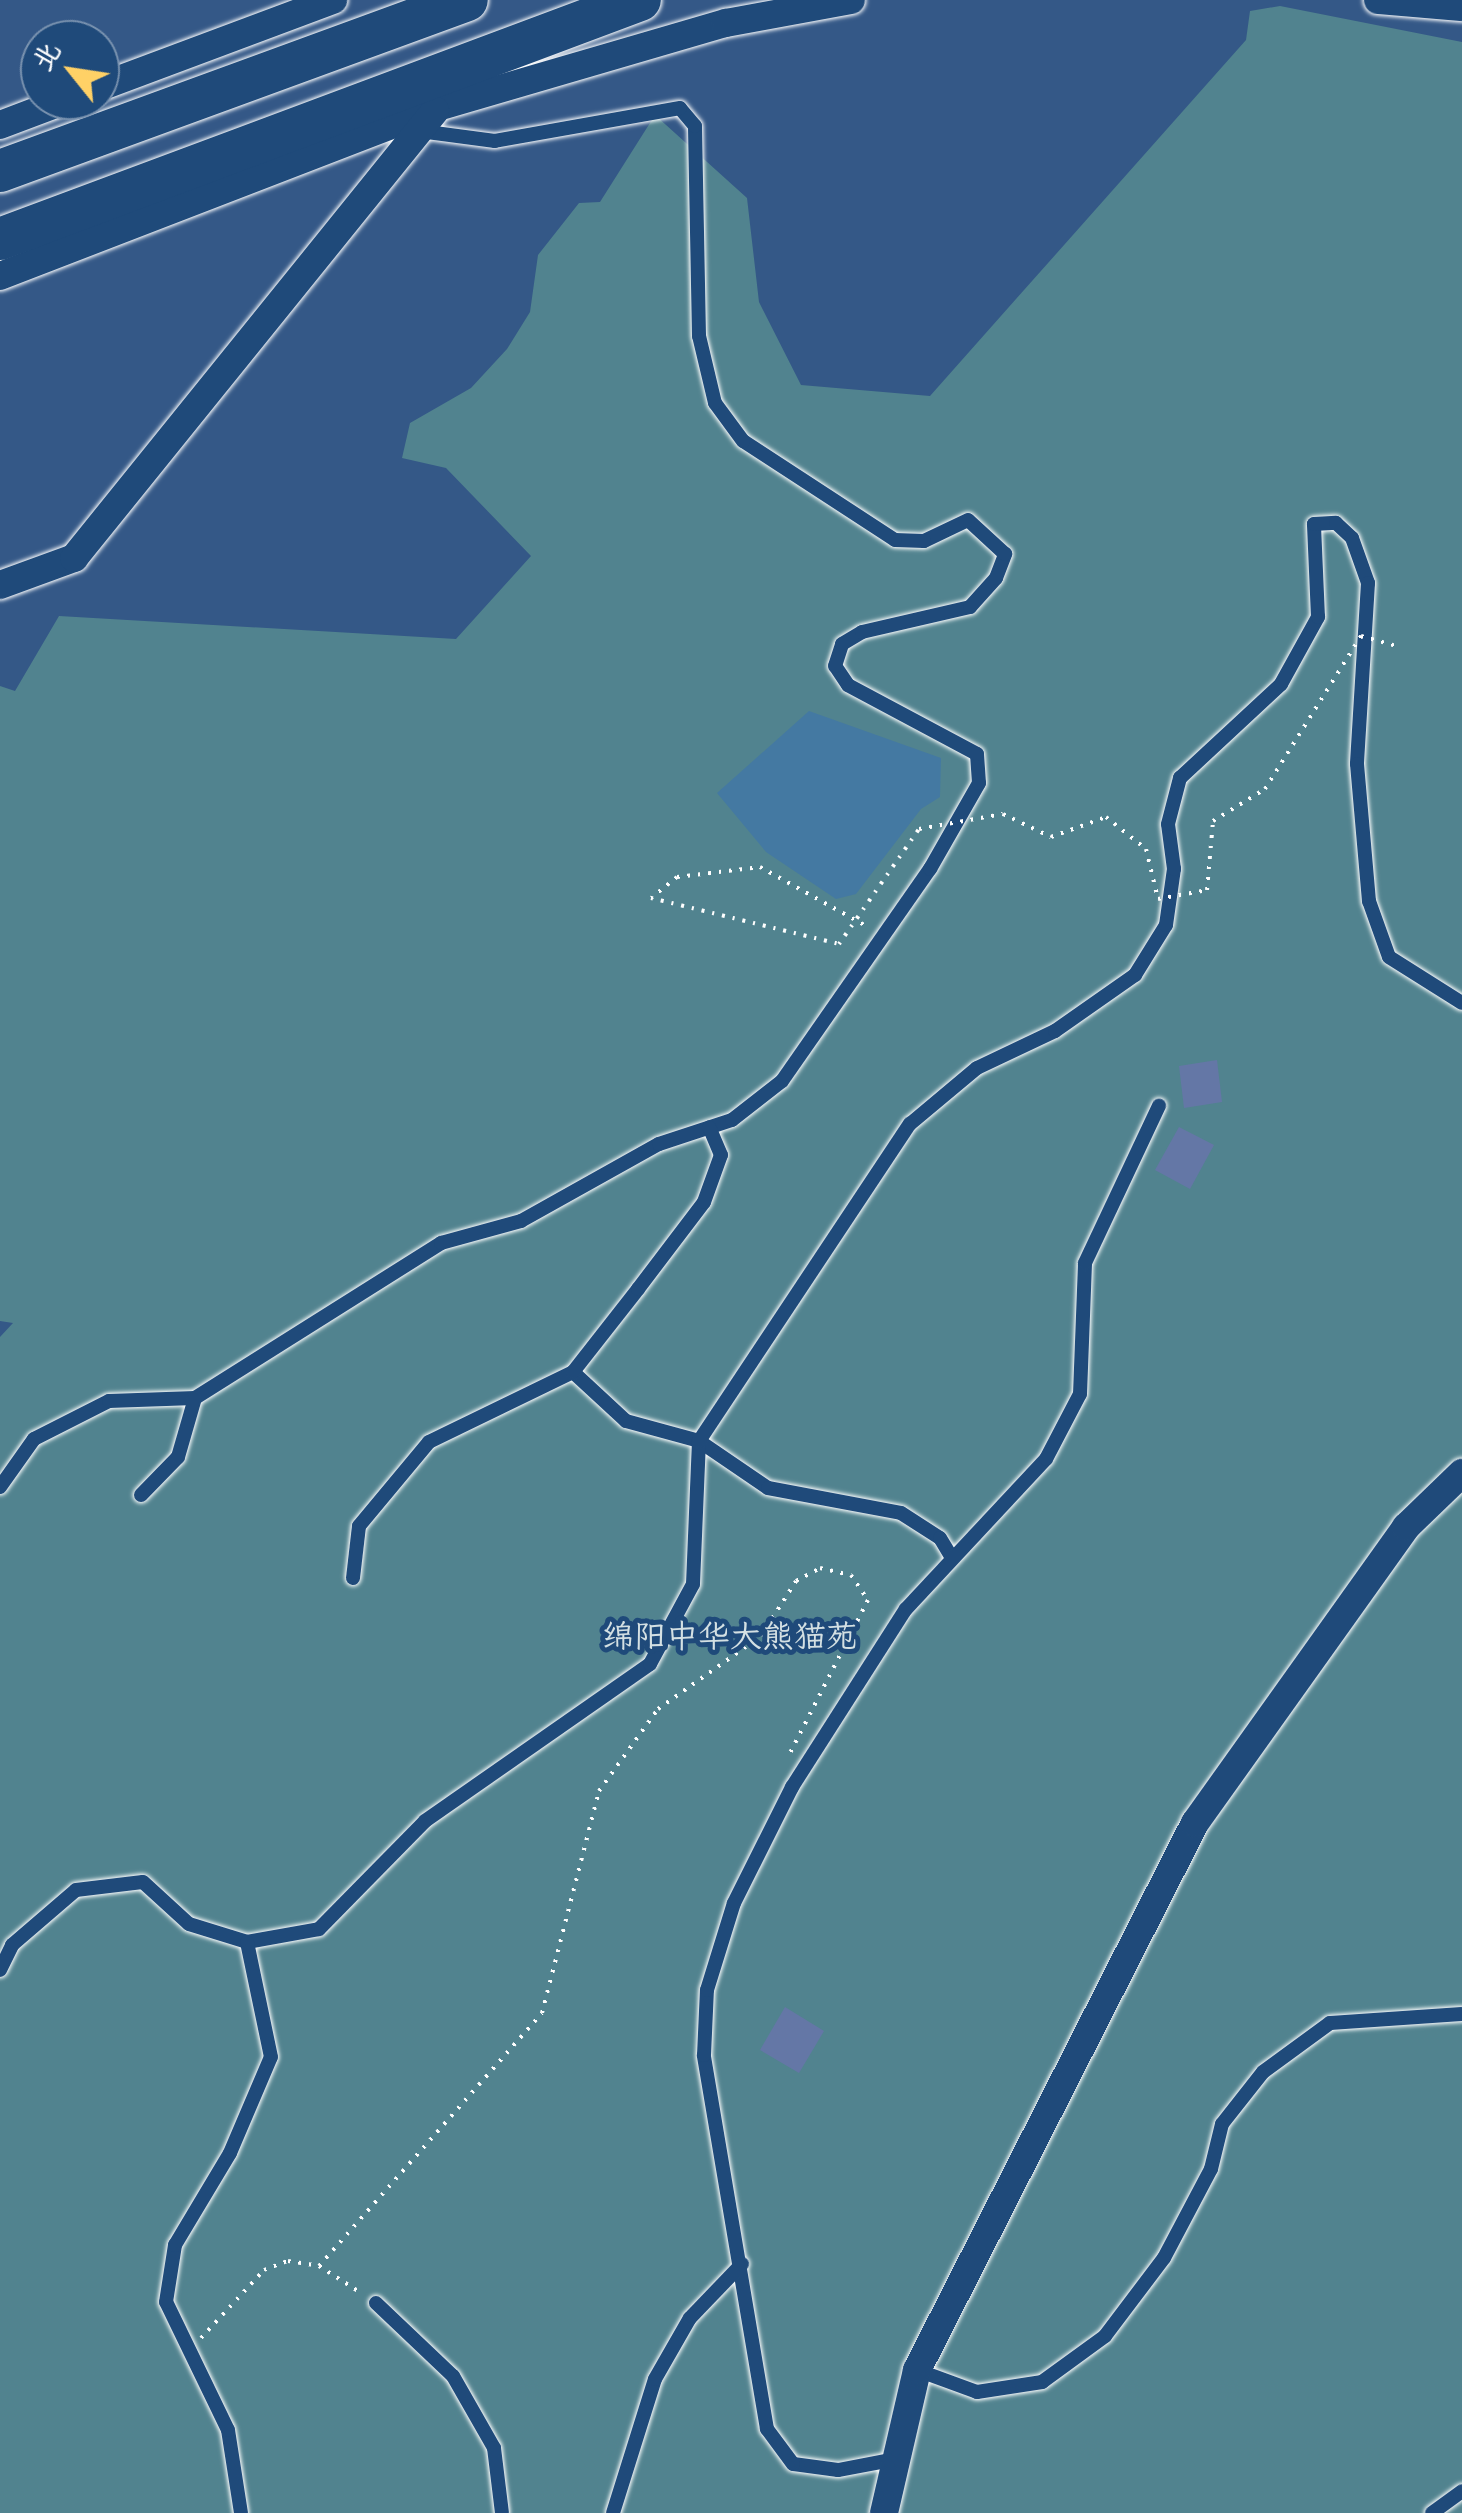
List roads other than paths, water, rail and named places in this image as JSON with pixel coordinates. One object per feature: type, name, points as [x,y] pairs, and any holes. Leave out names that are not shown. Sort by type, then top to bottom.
[{"type":"main road","points":[[0,171],[467,0]]},
{"type":"main road","points":[[0,239],[640,0]]},
{"type":"street","points":[[120,80],[333,0]]},
{"type":"street","points":[[0,276],[438,108],[726,23],[851,0]]},
{"type":"street","points":[[1378,0],[1462,6]]},
{"type":"street","points":[[0,585],[74,558],[438,108]]},
{"type":"street","points":[[884,2513],[892,2460],[917,2370],[1195,1824],[1406,1528],[1462,1472]]},
{"type":"lane","points":[[0,1487],[34,1439],[108,1401],[195,1398],[441,1243],[520,1222],[659,1144],[732,1120],[782,1081],[884,936],[980,783],[976,754],[848,685],[835,666],[842,644],[862,632],[970,606],[996,578],[1005,554],[968,520],[924,541],[895,540],[743,441],[724,415],[699,336],[696,126],[680,108],[496,141],[419,131]]},
{"type":"lane","points":[[0,1970],[12,1946],[76,1890],[143,1882],[189,1924],[247,1942],[319,1929],[425,1822],[650,1664],[693,1584],[699,1441],[910,1124],[977,1068],[1055,1031],[1135,975],[1166,925],[1174,869],[1168,824],[1180,778],[1280,684],[1318,617],[1314,524],[1336,523],[1352,538],[1368,584],[1358,764],[1369,901],[1389,956],[1462,1002]]},
{"type":"lane","points":[[892,2460],[838,2470],[794,2464],[766,2429],[742,2264],[704,2055],[706,1990],[734,1904],[792,1788],[906,1609],[1046,1459],[1080,1394],[1085,1263],[1159,1106]]},
{"type":"lane","points":[[354,1578],[359,1526],[429,1442],[573,1372],[704,1202],[721,1155],[709,1128]]},
{"type":"lane","points":[[573,1372],[626,1421],[699,1441],[768,1488],[901,1512],[940,1538],[952,1558]]},
{"type":"lane","points":[[141,1496],[178,1456],[195,1398]]},
{"type":"lane","points":[[242,2513],[228,2430],[166,2302],[175,2246],[230,2153],[271,2058],[247,1942]]},
{"type":"lane","points":[[917,2370],[977,2392],[1042,2382],[1105,2336],[1164,2258],[1211,2168],[1222,2124],[1263,2072],[1330,2023],[1462,2014]]},
{"type":"lane","points":[[613,2513],[655,2380],[690,2318],[742,2264]]},
{"type":"lane","points":[[376,2303],[453,2376],[494,2448],[502,2513]]},
{"type":"lane","points":[[1432,2513],[1462,2492]]},
{"type":"water","points":[[809,711],[941,758],[940,797],[921,809],[856,894],[836,899],[766,852],[717,793]]},
{"type":"park label","name":"绵阳中华大熊猫苑","points":[[730,1636]]}]
